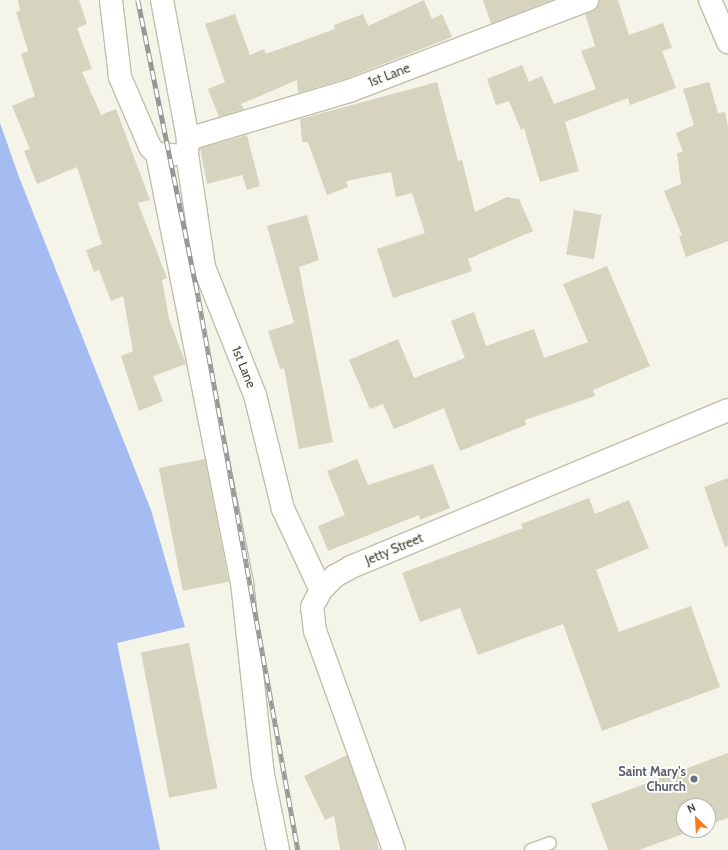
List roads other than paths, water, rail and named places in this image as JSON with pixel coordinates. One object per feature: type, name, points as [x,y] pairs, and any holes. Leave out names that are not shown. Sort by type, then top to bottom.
[{"type":"street","points":[[111,0],[120,76],[150,147],[157,154],[242,582],[263,775],[278,850]]},
{"type":"street","name":"1st Lane","points":[[162,0],[187,147],[204,267],[255,395],[283,509],[321,590]]},
{"type":"street","name":"1st Lane","points":[[187,147],[349,90],[587,0]]},
{"type":"street","points":[[710,0],[728,42]]},
{"type":"street","points":[[157,154],[187,147]]},
{"type":"street","name":"Jetty Street","points":[[394,850],[315,631],[312,607],[321,590],[334,576],[351,567],[728,410]]},
{"type":"lane","points":[[531,850],[550,843]]},
{"type":"water","points":[[0,123],[19,177],[151,510],[185,627],[117,643],[160,850],[0,850]]},
{"type":"railway","points":[[138,0],[196,284],[298,850]]},
{"type":"place","name":"Saint Mary's Church","points":[[694,779]]}]
